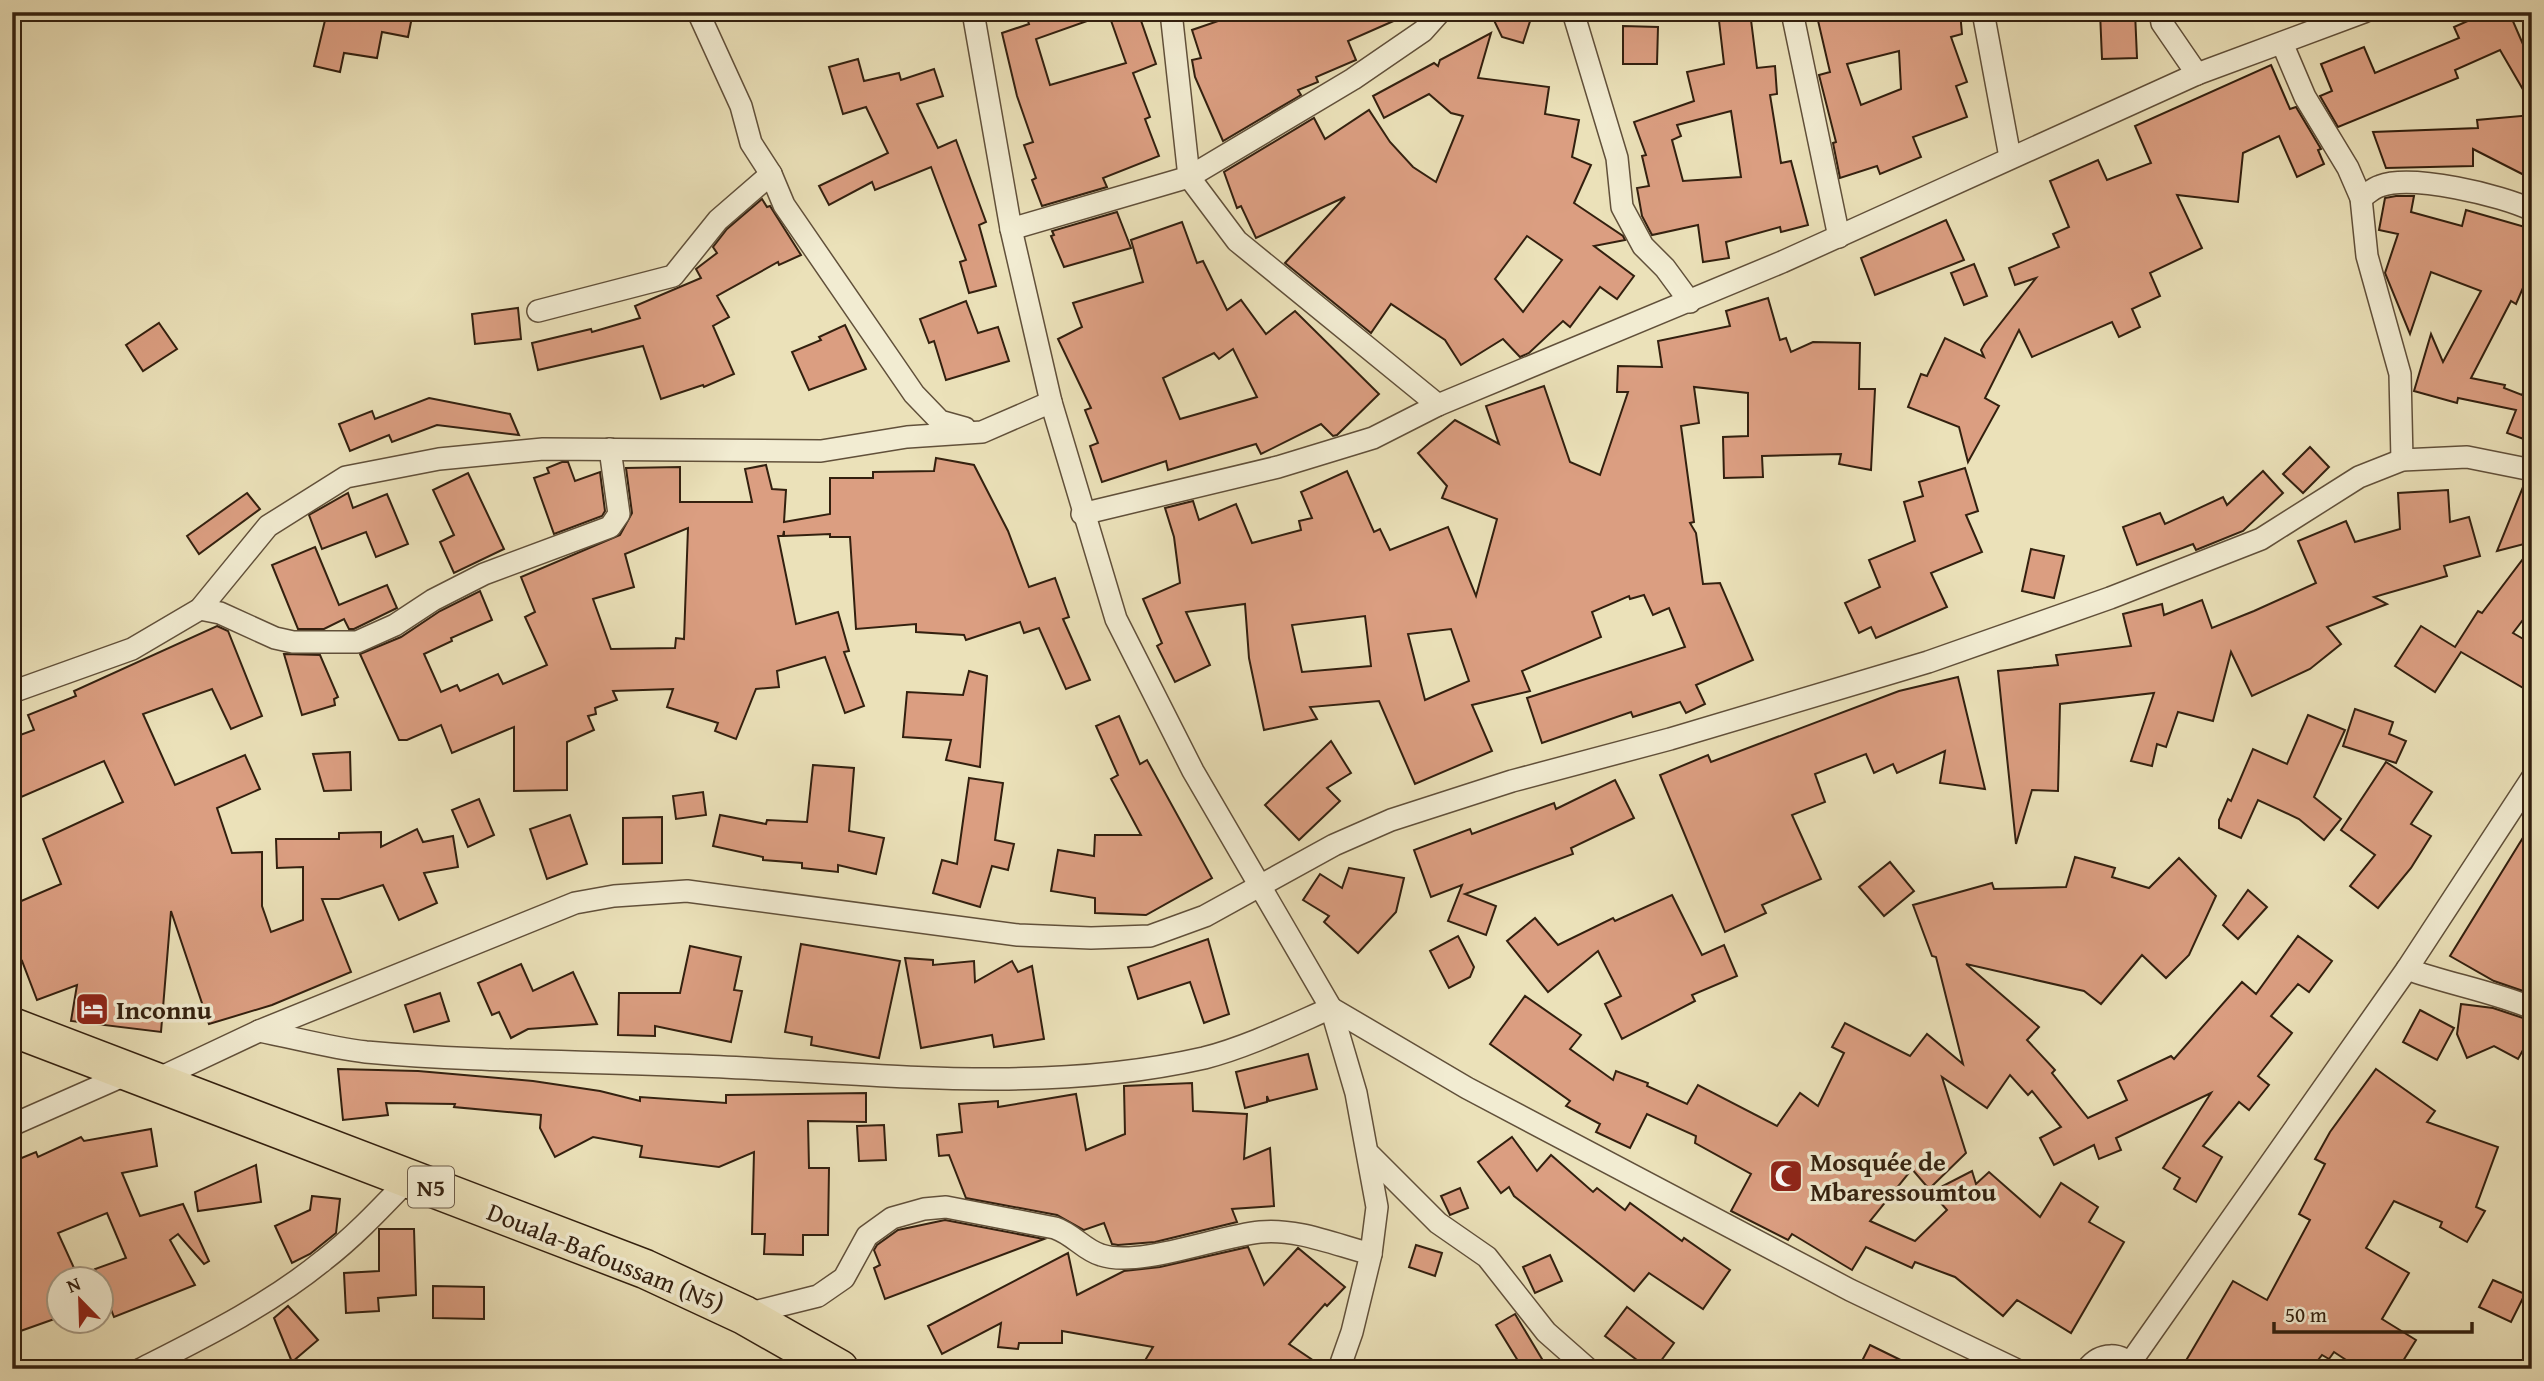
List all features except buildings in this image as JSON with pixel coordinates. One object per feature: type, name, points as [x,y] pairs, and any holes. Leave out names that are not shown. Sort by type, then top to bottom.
[{"type":"highway","name":"Douala-Bafoussam (N5)","points":[[12,1027],[633,1264],[744,1315],[839,1369]]},
{"type":"street","points":[[698,12],[741,106],[751,143],[771,174],[784,205],[914,394],[940,421],[982,432]]},
{"type":"street","points":[[973,12],[1010,229],[1051,402],[1082,514],[1116,619],[1193,771],[1331,1009],[1356,1093],[1370,1155],[1377,1207],[1371,1254],[1352,1332],[1339,1369]]},
{"type":"street","points":[[1171,12],[1189,177],[1237,241],[1438,405]]},
{"type":"street","points":[[1010,229],[1189,177],[1353,79],[1423,31],[1440,12]]},
{"type":"street","points":[[1573,12],[1618,158],[1622,206],[1643,246],[1665,268],[1690,302]]},
{"type":"street","points":[[1792,12],[1839,237]]},
{"type":"street","points":[[1983,12],[2010,157]]},
{"type":"street","points":[[2160,12],[2162,23],[2197,74]]},
{"type":"street","points":[[1082,514],[1278,467],[1373,438],[1438,405],[1690,302],[1839,237],[2197,74],[2364,12]]},
{"type":"street","points":[[2282,43],[2305,97],[2348,168],[2361,198],[2367,256],[2400,374],[2402,460]]},
{"type":"street","points":[[538,311],[673,276],[718,220],[771,174]]},
{"type":"street","points":[[2361,198],[2381,185],[2421,184],[2498,195],[2532,209]]},
{"type":"street","points":[[12,692],[132,649],[200,609],[268,526],[346,477],[439,459],[543,449],[821,451],[907,437],[982,432],[1051,402]]},
{"type":"street","points":[[200,609],[220,613],[275,638],[293,642],[321,640],[340,644],[376,635],[484,574],[610,527],[619,514],[610,449]]},
{"type":"street","points":[[12,1125],[143,1077],[575,903],[614,896],[687,891],[1018,935],[1091,938],[1150,936],[1205,916],[1334,845],[1391,820],[1512,781],[1670,739],[1928,662],[2110,598],[2261,539],[2360,477],[2402,460],[2468,457],[2532,470]]},
{"type":"street","points":[[2087,1369],[2104,1356],[2113,1355],[2132,1366],[2407,969],[2532,778]]},
{"type":"street","points":[[2407,969],[2449,984],[2494,993],[2532,1009]]},
{"type":"street","points":[[259,1031],[364,1051],[433,1056],[774,1069],[916,1079],[1008,1079],[1087,1076],[1206,1057],[1331,1009]]},
{"type":"street","points":[[1331,1009],[1467,1088],[1850,1290],[2015,1369]]},
{"type":"street","points":[[1370,1155],[1438,1223],[1488,1258],[1546,1332],[1588,1369]]},
{"type":"street","points":[[141,1369],[208,1335],[285,1289],[324,1260],[409,1179]]},
{"type":"street","points":[[744,1315],[818,1296],[844,1278],[867,1236],[892,1218],[924,1209],[946,1207],[1055,1228],[1069,1233],[1102,1256],[1130,1258],[1264,1231],[1294,1234],[1371,1254]]},
{"type":"place","name":"Inconnu","points":[[92,1009]]},
{"type":"place","name":"Mosquée de Mbaressoumtou","points":[[1786,1176]]}]
